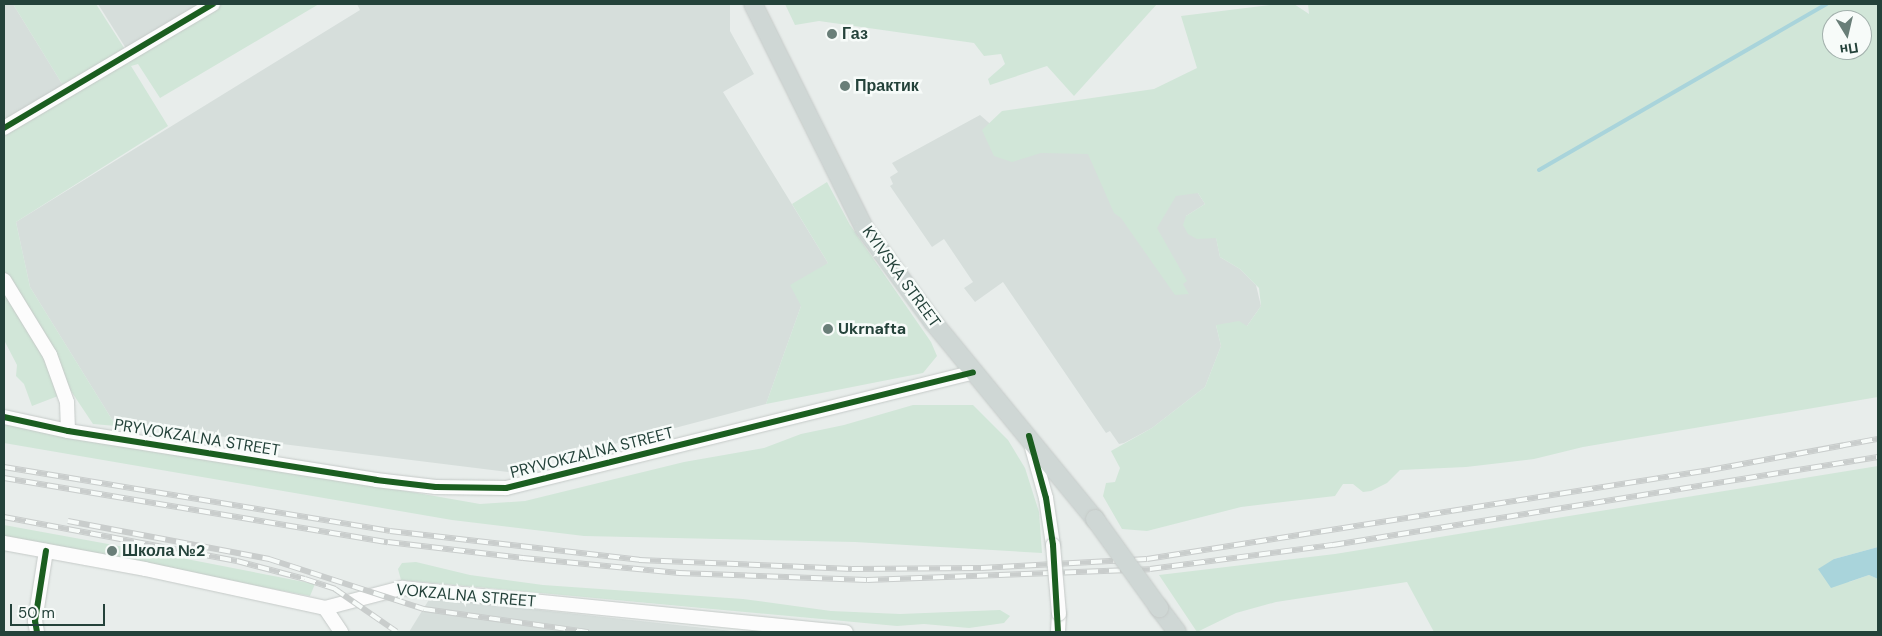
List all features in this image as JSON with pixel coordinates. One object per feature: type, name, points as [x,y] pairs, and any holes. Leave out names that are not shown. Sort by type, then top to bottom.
[{"type":"main road","name":"KYIVSKA STREET","points":[[753,4],[864,228],[973,372],[1029,436],[1095,519],[1177,632]]},
{"type":"street","points":[[4,128],[213,4]]},
{"type":"street","points":[[4,280],[50,354],[67,402],[68,431]]},
{"type":"street","name":"PRYVOKZALNA STREET","points":[[4,417],[68,431],[428,486],[506,488],[973,372]]},
{"type":"street","points":[[1029,436],[1046,498],[1053,545],[1059,614],[1058,632]]},
{"type":"street","name":"VOKZALNA STREET","points":[[4,543],[325,608],[343,606],[386,589],[402,588],[846,632]]},
{"type":"street","points":[[37,632],[35,621],[46,551]]},
{"type":"street","points":[[325,608],[342,632]]},
{"type":"shaded area","points":[[4,4],[13,4],[64,87],[4,122]]},
{"type":"shaded area","points":[[98,4],[204,4],[127,50]]},
{"type":"shaded area","points":[[357,4],[730,4],[730,31],[754,74],[723,92],[828,263],[801,306],[766,404],[508,472],[130,425],[116,426],[30,287],[16,222],[360,10]]},
{"type":"shaded area","points":[[980,115],[1026,155],[1071,126],[1198,193],[1205,204],[1186,216],[1216,237],[1220,257],[1240,269],[1256,285],[1261,306],[1247,326],[1216,325],[1221,346],[1205,387],[1152,428],[1124,443],[1119,444],[1110,431],[1106,433],[1003,282],[975,302],[964,288],[973,282],[944,239],[932,247],[890,186],[893,184],[890,177],[898,172],[892,163]]},
{"type":"shaded area","points":[[430,598],[723,630],[741,632],[409,632]]},
{"type":"green space","points":[[13,4],[96,4],[126,51],[204,4],[319,4],[160,98],[138,64],[131,66],[168,126],[16,222],[30,287],[116,426],[93,424],[71,391],[32,406],[24,384],[16,376],[17,365],[4,340],[4,122],[64,87]]},
{"type":"green space","points":[[785,4],[1157,4],[1074,96],[1047,66],[990,85],[988,79],[1005,64],[1001,54],[984,56],[974,43],[819,21],[795,25]]},
{"type":"green space","points":[[1278,4],[1294,4],[1309,14],[1308,4],[1878,4],[1878,397],[1583,447],[1534,459],[1466,467],[1400,470],[1387,483],[1371,491],[1363,492],[1353,484],[1343,484],[1335,496],[1241,507],[1147,531],[1122,529],[1103,496],[1106,483],[1115,482],[1120,468],[1111,451],[1152,428],[1205,387],[1221,346],[1216,325],[1239,321],[1247,326],[1261,306],[1259,288],[1240,269],[1220,257],[1216,238],[1197,239],[1188,234],[1183,225],[1186,216],[1205,204],[1198,193],[1176,196],[1157,228],[1187,281],[1183,284],[1189,294],[1175,295],[1121,218],[1114,213],[1088,154],[1041,153],[1012,162],[994,156],[982,130],[1002,111],[1154,89],[1197,68],[1181,16]]},
{"type":"green space","points":[[827,182],[850,225],[931,342],[937,356],[923,373],[766,404],[801,306],[790,285],[828,263],[792,204]]},
{"type":"green space","points":[[913,405],[973,405],[1008,440],[1025,468],[1039,512],[1042,553],[855,542],[584,536],[452,520],[4,443],[4,421],[480,504],[525,501],[684,462],[764,448],[801,434],[844,425]]},
{"type":"green space","points":[[1878,466],[1878,547],[1834,559],[1849,582],[1869,575],[1878,579],[1878,632],[1434,632],[1407,582],[1276,602],[1236,613],[1197,632],[1159,575],[1335,554]]},
{"type":"green space","points":[[4,525],[315,584],[310,596],[4,537]]},
{"type":"green space","points":[[416,562],[470,575],[543,585],[743,599],[831,611],[900,614],[1000,610],[1010,616],[1004,623],[969,628],[924,624],[897,626],[401,580],[398,569],[402,563]]},
{"type":"water","points":[[1878,547],[1878,579],[1869,575],[1831,588],[1818,569],[1834,559]]},
{"type":"waterway","points":[[1539,170],[1827,4]]},
{"type":"railway","points":[[4,467],[390,531],[639,560],[852,569],[981,568],[1147,559],[1710,470],[1878,439]]},
{"type":"railway","points":[[4,478],[388,542],[523,558],[679,573],[867,580],[1150,569],[1333,545],[1878,457]]},
{"type":"railway","points":[[4,517],[237,561],[305,579],[335,589],[397,632]]},
{"type":"railway","points":[[68,521],[269,559],[424,609],[588,632]]},
{"type":"cycle path","points":[[4,128],[213,4]]},
{"type":"cycle path","points":[[4,417],[68,431],[376,480],[436,487],[506,488],[973,372]]},
{"type":"cycle path","points":[[1029,436],[1046,498],[1053,545],[1058,632]]},
{"type":"cycle path","points":[[37,632],[35,621],[46,551]]},
{"type":"place","name":"Газ","points":[[832,34]]},
{"type":"place","name":"Практик","points":[[845,86]]},
{"type":"place","name":"Ukrnafta","points":[[828,329]]},
{"type":"place","name":"Школа №2","points":[[112,551]]}]
